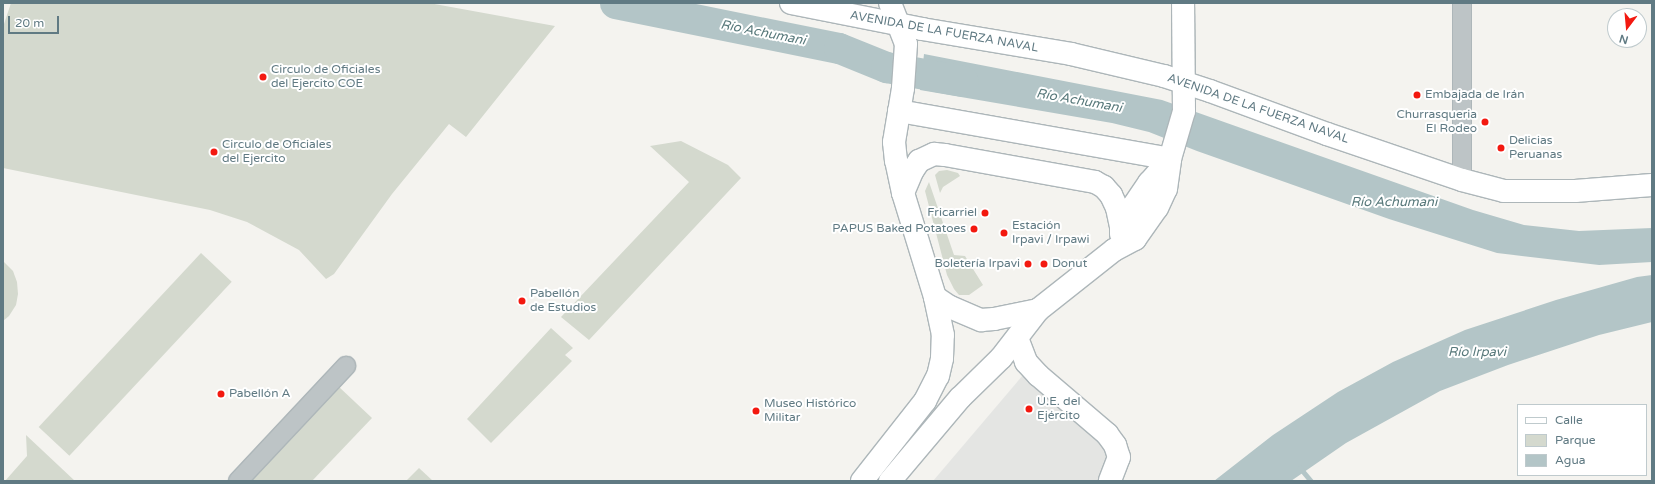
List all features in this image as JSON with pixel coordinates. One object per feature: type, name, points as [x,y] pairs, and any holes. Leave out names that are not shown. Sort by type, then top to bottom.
[{"type":"main road","name":"AVENIDA DE LA FUERZA NAVAL","points":[[791,3],[903,35],[1071,54],[1186,101],[1210,91],[1327,134],[1462,180],[1504,191],[1534,192],[1652,185]]},
{"type":"main road","points":[[862,481],[925,401],[938,376],[942,358],[943,335],[935,297],[903,193],[894,142],[903,88],[903,35],[890,3]]},
{"type":"main road","points":[[890,481],[960,398],[1001,358],[1038,310],[1114,250],[1135,239],[1157,208],[1166,189],[1171,154],[1186,101],[1183,3]]},
{"type":"main road","points":[[899,111],[1171,154]]},
{"type":"main road","points":[[903,193],[913,170],[920,162],[934,154],[1096,182],[1104,187],[1111,195],[1117,208],[1121,235],[1114,250]]},
{"type":"main road","points":[[1121,227],[1149,183],[1171,154]]},
{"type":"main road","points":[[935,297],[964,314],[981,320],[994,319],[1038,310]]},
{"type":"main road","points":[[1017,338],[1026,362],[1038,376],[1107,434],[1115,445],[1119,457],[1110,481]]},
{"type":"street","points":[[1462,3],[1462,180]]},
{"type":"street","points":[[238,481],[346,366]]},
{"type":"shaded area","name":"U.E. del Ejército","points":[[1023,375],[1103,443],[1110,461],[1100,481],[933,481]]},
{"type":"green space","name":"Circulo de Oficiales del Ejercito","points":[[11,3],[429,3],[555,26],[466,137],[449,124],[392,194],[334,274],[326,279],[299,250],[247,222],[210,210],[3,168],[3,27]]},
{"type":"green space","points":[[681,141],[728,165],[741,178],[589,340],[561,317],[689,182],[650,146]]},
{"type":"green space","points":[[947,170],[958,173],[960,176],[943,187],[940,193],[935,175],[939,171]]},
{"type":"green space","points":[[929,182],[954,255],[965,256],[983,285],[969,295],[959,295],[954,289],[947,275],[925,191]]},
{"type":"green space","points":[[201,253],[232,282],[69,456],[39,427]]},
{"type":"green space","points":[[3,261],[13,271],[17,282],[18,294],[16,305],[9,316],[3,321]]},
{"type":"green space","points":[[551,328],[573,348],[565,355],[572,361],[491,443],[467,419]]},
{"type":"green space","points":[[338,386],[372,418],[312,481],[248,481]]},
{"type":"green space","points":[[26,435],[75,481],[5,481],[27,456]]},
{"type":"green space","points":[[419,468],[433,481],[406,481]]},
{"type":"water","name":"Río Achumani","points":[[924,54],[1162,100],[1473,210],[1524,225],[1579,231],[1652,228],[1652,262],[1599,265],[1497,253],[1389,219],[1197,151],[1149,132],[1112,123],[920,90]]},
{"type":"water","name":"Río Irpavi","points":[[1652,275],[1652,322],[1599,335],[1508,365],[1440,391],[1346,443],[1291,481],[1214,481],[1273,435],[1338,392],[1393,362],[1465,330],[1556,300],[1637,277]]},
{"type":"waterway","name":"Río Achumani","points":[[615,3],[839,48],[886,67],[963,81]]},
{"type":"waterway","points":[[1300,468],[1311,481]]},
{"type":"place","name":"Circulo de Oficiales del Ejercito COE","points":[[263,77]]},
{"type":"place","name":"Embajada de Irán","points":[[1417,95]]},
{"type":"place","name":"Churrasqueria El Rodeo","points":[[1485,122]]},
{"type":"place","name":"Delicias Peruanas","points":[[1501,148]]},
{"type":"place","name":"Circulo de Oficiales del Ejercito","points":[[214,152]]},
{"type":"place","name":"Fricarriel","points":[[985,213]]},
{"type":"place","name":"PAPUS Baked Potatoes","points":[[974,229]]},
{"type":"place","name":"Estación Irpavi / Irpawi","points":[[1004,233]]},
{"type":"place","name":"Boletería Irpavi","points":[[1028,264]]},
{"type":"place","name":"Donut","points":[[1044,264]]},
{"type":"place","name":"Pabellón de Estudios","points":[[522,301]]},
{"type":"place","name":"Pabellón A","points":[[221,394]]},
{"type":"place","name":"U.E. del Ejército","points":[[1029,409]]},
{"type":"place","name":"Museo Histórico Militar","points":[[756,411]]}]
